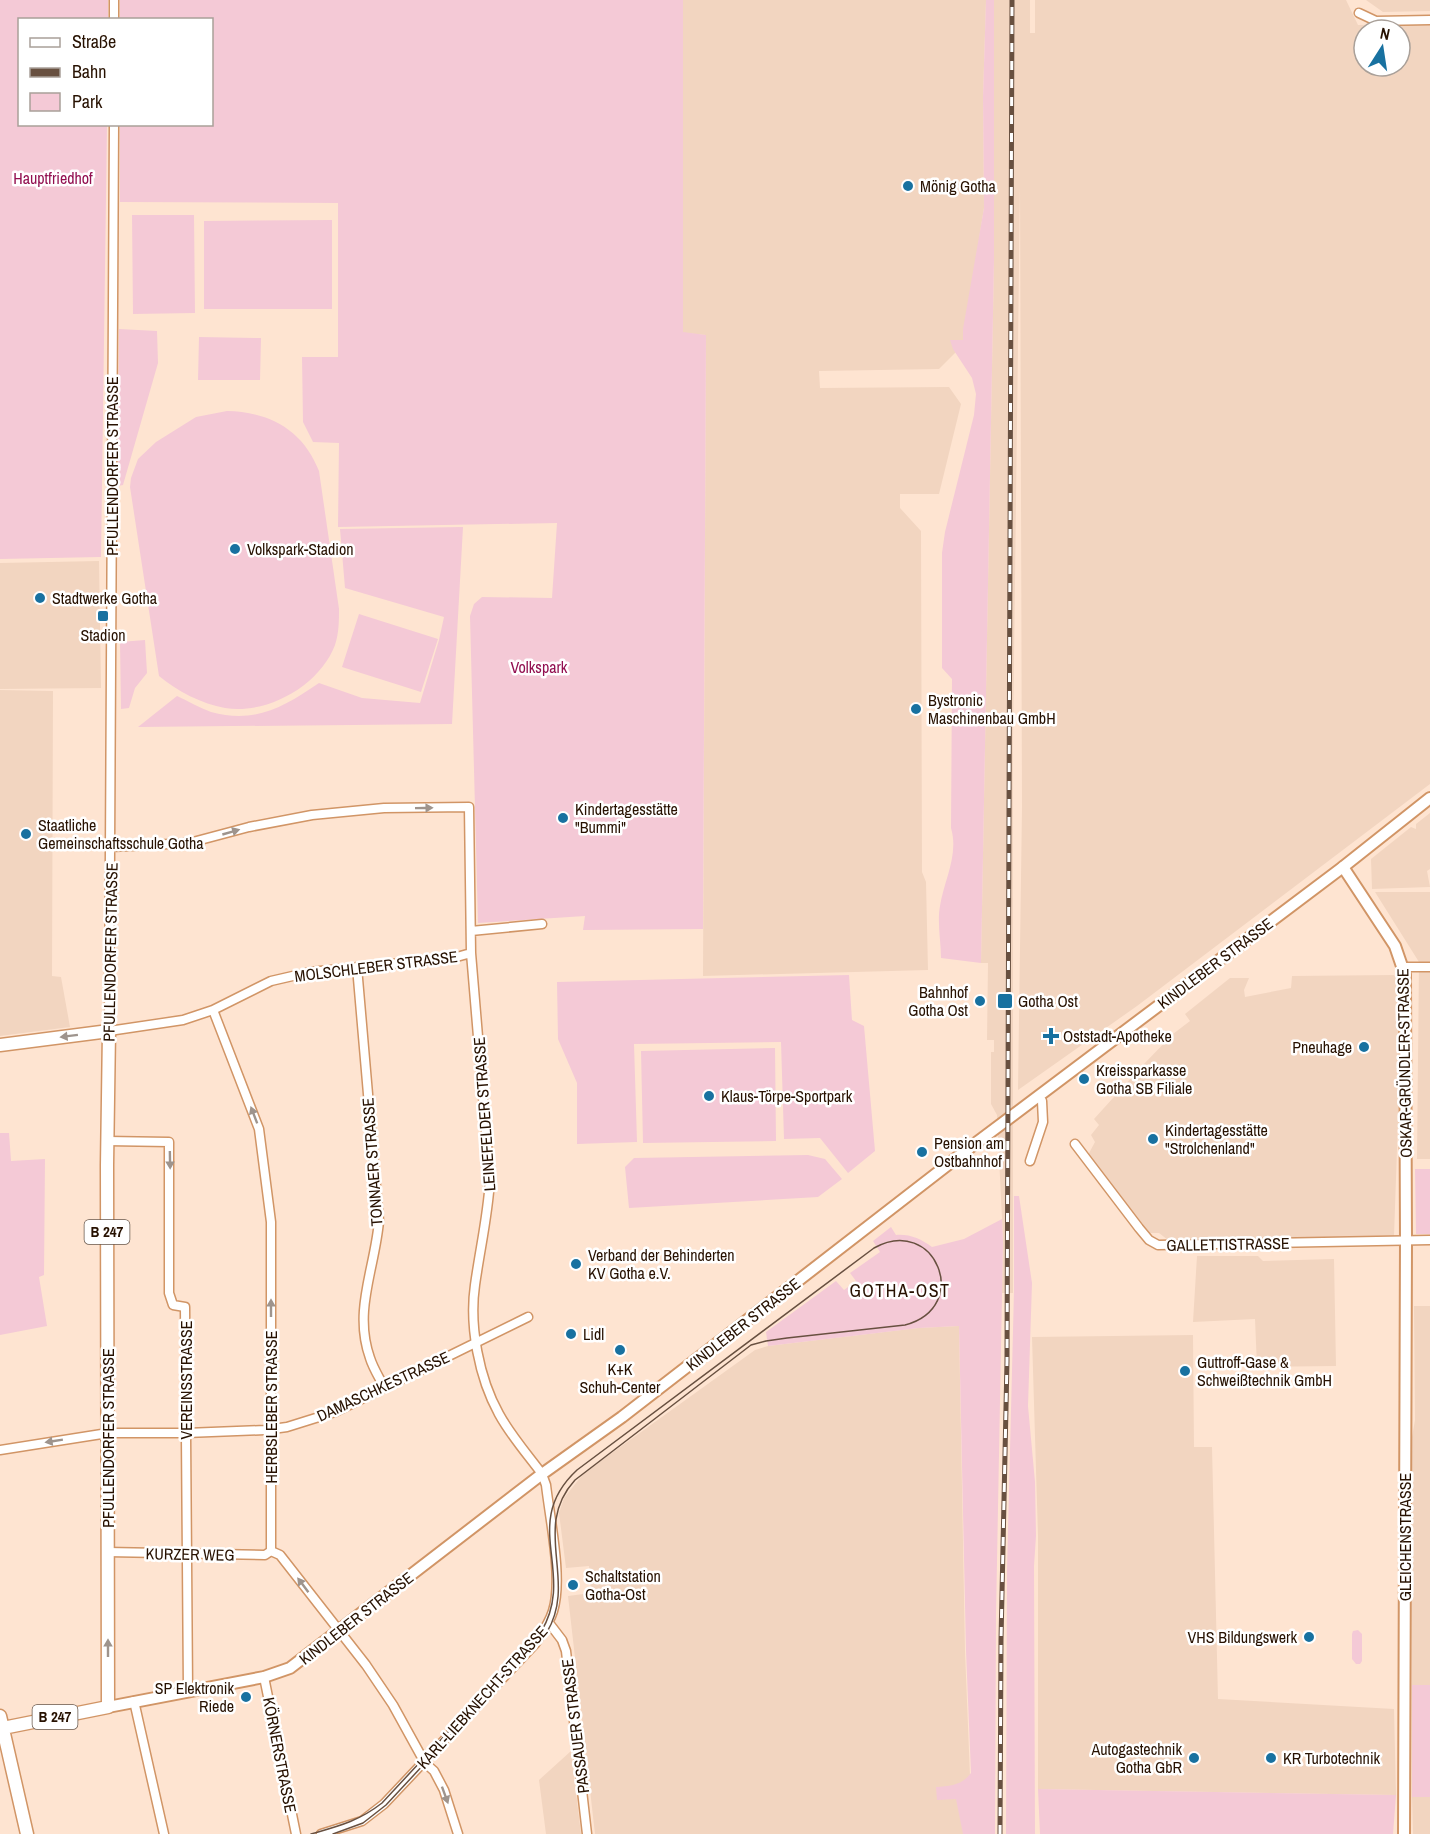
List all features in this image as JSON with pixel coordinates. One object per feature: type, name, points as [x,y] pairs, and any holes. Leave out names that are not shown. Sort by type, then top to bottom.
[{"type":"main road","name":"KINDLEBER STRASSE","points":[[1,1724],[108,1707],[264,1677],[290,1668],[972,1146],[1343,867],[1430,798]]},
{"type":"main road","name":"OSKAR-GRÜNDLER-STRASSE","points":[[1343,867],[1395,946],[1403,967],[1406,1241]]},
{"type":"main road","points":[[0,1045],[109,1031]]},
{"type":"main road","name":"PFULLENDORFER STRASSE","points":[[108,1707],[107,1141],[109,1031]]},
{"type":"main road","name":"GLEICHENSTRASSE","points":[[1404,1834],[1406,1241]]},
{"type":"main road","name":"B 247","points":[[1,1724],[27,1834]]},
{"type":"street","points":[[114,0],[114,18]]},
{"type":"street","points":[[1359,13],[1376,21],[1430,20]]},
{"type":"street","name":"PFULLENDORFER STRASSE","points":[[109,1031],[114,126]]},
{"type":"street","name":"LEINEFELDER STRASSE","points":[[111,847],[189,843],[249,827],[312,815],[384,808],[469,807],[471,953],[490,1180],[488,1215],[475,1286],[474,1310],[477,1342],[487,1385],[500,1415],[542,1474]]},
{"type":"street","points":[[471,931],[542,924]]},
{"type":"street","name":"MOLSCHLEBER STRASSE","points":[[109,1031],[183,1020],[213,1010],[271,981],[310,972],[453,958],[471,953]]},
{"type":"street","name":"TONNAER STRASSE","points":[[357,967],[379,1221],[378,1236],[363,1305],[363,1321],[370,1358],[384,1387]]},
{"type":"street","points":[[1403,967],[1430,967]]},
{"type":"street","name":"HERBSLEBER STRASSE","points":[[213,1010],[259,1129],[271,1222],[271,1551]]},
{"type":"street","points":[[1030,1161],[1043,1122],[1042,1101]]},
{"type":"street","name":"VEREINSSTRASSE","points":[[107,1141],[169,1142],[169,1293],[173,1305],[185,1307],[188,1690]]},
{"type":"street","name":"GALLETTISTRASSE","points":[[1075,1144],[1139,1228],[1149,1240],[1158,1245],[1430,1240]]},
{"type":"street","name":"DAMASCHKESTRASSE","points":[[0,1450],[108,1433],[186,1433],[272,1429],[303,1423],[335,1412],[528,1317]]},
{"type":"street","name":"KARL-LIEBKNECHT-STRASSE","points":[[321,1834],[349,1826],[373,1814],[535,1644],[549,1623],[554,1609],[557,1585],[549,1509],[542,1474]]},
{"type":"street","points":[[271,1551],[280,1555],[366,1665],[393,1705],[424,1761],[434,1771],[444,1790],[458,1834]]},
{"type":"street","name":"KURZER WEG","points":[[107,1552],[265,1555],[271,1551]]},
{"type":"street","name":"PASSAUER STRASSE","points":[[549,1623],[558,1633],[566,1651],[587,1834]]},
{"type":"street","name":"KÖRNERSTRASSE","points":[[264,1677],[296,1834]]},
{"type":"street","points":[[134,1701],[164,1834]]},
{"type":"shaded area","points":[[683,0],[986,0],[983,97],[984,208],[962,346],[939,369],[819,371],[820,388],[949,387],[961,404],[939,494],[900,494],[900,508],[921,531],[922,872],[926,882],[928,970],[703,976],[706,335],[683,333]]},
{"type":"shaded area","points":[[994,0],[1030,0],[1030,33],[1035,33],[1035,0],[1346,0],[1355,18],[1352,18],[1352,78],[1412,78],[1412,24],[1430,23],[1430,784],[1137,1006],[1018,1090],[1022,807],[1020,186],[1013,740],[1013,1293],[1002,1293],[1003,1240],[997,1115],[991,1104],[991,1052],[994,1052],[994,1040],[987,1040],[988,963],[981,963],[994,260]]},
{"type":"shaded area","points":[[1366,0],[1430,0],[1430,11],[1383,12]]},
{"type":"shaded area","points":[[99,561],[101,688],[0,689],[0,563]]},
{"type":"shaded area","name":"Staatliche Gemeinschaftsschule Gotha","points":[[0,690],[53,691],[52,976],[61,977],[70,1027],[0,1036]]},
{"type":"shaded area","points":[[1430,813],[1430,869],[1427,871],[1430,887],[1372,889],[1371,859],[1411,827],[1416,829],[1416,824]]},
{"type":"shaded area","points":[[1375,892],[1430,892],[1430,1159],[1417,1159],[1419,962]]},
{"type":"shaded area","points":[[1394,975],[1398,982],[1398,1121],[1394,1236],[1199,1241],[1168,1240],[1159,1233],[1150,1233],[1088,1155],[1095,1142],[1091,1135],[1099,1125],[1094,1119],[1173,1034],[1190,1021],[1185,1014],[1230,978],[1249,978],[1244,990],[1245,997],[1291,988],[1292,976]]},
{"type":"shaded area","points":[[1197,1256],[1258,1256],[1263,1261],[1334,1259],[1336,1366],[1257,1367],[1255,1319],[1193,1322]]},
{"type":"shaded area","points":[[1414,1306],[1430,1306],[1430,1685],[1412,1685]]},
{"type":"shaded area","points":[[959,1326],[965,1651],[971,1801],[975,1834],[595,1834],[568,1596],[591,1593],[589,1566],[566,1568],[559,1513],[564,1498],[584,1473],[755,1350],[768,1346],[918,1328]]},
{"type":"shaded area","points":[[1193,1335],[1194,1447],[1212,1447],[1218,1699],[1394,1709],[1396,1795],[1038,1789],[1038,1536],[1032,1337]]},
{"type":"shaded area","points":[[571,1751],[581,1834],[546,1834],[539,1780]]},
{"type":"shaded area","points":[[1412,1797],[1430,1797],[1430,1834],[1413,1834]]},
{"type":"green space","name":"Hauptfriedhof","points":[[0,0],[108,0],[108,18],[18,18],[18,126],[107,126],[101,557],[0,559]]},
{"type":"green space","name":"Volkspark","points":[[120,0],[683,0],[683,332],[706,335],[703,929],[583,930],[585,916],[478,923],[470,616],[474,604],[482,597],[552,598],[557,523],[338,527],[339,443],[313,442],[303,422],[302,357],[338,357],[338,203],[120,202],[120,126],[213,126],[213,18],[120,18]]},
{"type":"green space","points":[[986,0],[994,0],[994,260],[981,963],[941,958],[939,919],[953,848],[951,828],[952,679],[942,668],[942,553],[945,532],[974,415],[976,394],[972,378],[953,349],[950,340],[963,340],[984,208],[983,97]]},
{"type":"green space","points":[[132,215],[194,215],[195,313],[133,314]]},
{"type":"green space","points":[[332,220],[332,309],[204,309],[204,221]]},
{"type":"green space","points":[[119,329],[157,331],[158,363],[123,485],[118,486]]},
{"type":"green space","points":[[199,337],[261,338],[260,380],[198,380]]},
{"type":"green space","name":"Volkspark-Stadion","points":[[227,411],[257,415],[283,426],[304,444],[312,457],[319,471],[339,609],[335,645],[318,673],[305,684],[275,702],[241,709],[225,708],[199,700],[182,692],[159,676],[130,487],[138,459],[156,442],[196,417]]},
{"type":"green space","points":[[463,527],[452,724],[138,727],[177,696],[211,712],[242,716],[281,706],[319,683],[362,698],[420,703],[444,617],[345,588],[340,529]]},
{"type":"green space","points":[[359,614],[438,639],[421,692],[342,667]]},
{"type":"green space","points":[[145,640],[147,673],[135,688],[129,708],[121,709],[120,642]]},
{"type":"green space","points":[[849,975],[852,1020],[864,1026],[875,1151],[848,1173],[820,1138],[784,1139],[781,1042],[634,1044],[637,1142],[577,1144],[577,1083],[558,1039],[557,982]]},
{"type":"green space","name":"Klaus-Törpe-Sportpark","points":[[775,1048],[776,1141],[643,1143],[641,1051]]},
{"type":"green space","points":[[0,1133],[9,1133],[11,1161],[45,1159],[44,1275],[39,1277],[47,1326],[0,1335]]},
{"type":"green space","points":[[808,1155],[825,1159],[842,1179],[818,1197],[629,1208],[625,1167],[634,1158]]},
{"type":"green space","points":[[1415,1169],[1430,1169],[1430,1234],[1416,1234]]},
{"type":"green space","points":[[1014,1196],[1019,1196],[1032,1283],[1028,1406],[1035,1482],[1036,1536],[1034,1566],[1035,1834],[1006,1834],[1007,1570]]},
{"type":"green space","points":[[1002,1219],[995,1834],[963,1834],[956,1799],[937,1800],[936,1787],[956,1784],[971,1773],[959,1326],[919,1328],[768,1346],[766,1332],[836,1281],[844,1290],[856,1281],[850,1273],[880,1252],[873,1241],[891,1227],[896,1235],[915,1238],[932,1247],[964,1239]]},
{"type":"green space","points":[[1358,1630],[1362,1634],[1362,1661],[1356,1664],[1352,1659],[1352,1634],[1353,1631]]},
{"type":"green space","points":[[1412,1685],[1430,1685],[1430,1797],[1412,1797]]},
{"type":"green space","points":[[1038,1789],[1396,1795],[1393,1834],[1040,1834]]},
{"type":"tram line","points":[[311,1834],[357,1819],[382,1803],[541,1632],[551,1610],[554,1589],[550,1529],[552,1510],[560,1490],[577,1470],[874,1248],[896,1241],[914,1243],[929,1253],[938,1267],[941,1284],[937,1301],[926,1315],[905,1325],[787,1338],[751,1345],[575,1480],[562,1498],[556,1517],[558,1593],[555,1613],[547,1632],[386,1805],[363,1823],[333,1834]]},
{"type":"railway","points":[[1000,1834],[1001,1640],[1007,1361],[1012,0]]},
{"type":"place","name":"Mönig Gotha","points":[[908,186]]},
{"type":"place","name":"Volkspark-Stadion","points":[[235,549]]},
{"type":"place","name":"Stadtwerke Gotha","points":[[40,598]]},
{"type":"place","name":"Stadion","points":[[103,616]]},
{"type":"place","name":"Bystronic Maschinenbau GmbH","points":[[916,709]]},
{"type":"place","name":"Kindertagesstätte \"Bummi\"","points":[[563,818]]},
{"type":"place","name":"Staatliche Gemeinschaftsschule Gotha","points":[[26,834]]},
{"type":"place","name":"Bahnhof Gotha Ost","points":[[980,1001]]},
{"type":"place","name":"Gotha Ost","points":[[1005,1001]]},
{"type":"place","name":"Oststadt-Apotheke","points":[[1051,1036]]},
{"type":"place","name":"Pneuhage","points":[[1364,1047]]},
{"type":"place","name":"Kreissparkasse Gotha SB Filiale","points":[[1084,1079]]},
{"type":"place","name":"Klaus-Törpe-Sportpark","points":[[709,1096]]},
{"type":"place","name":"Kindertagesstätte \"Strolchenland\"","points":[[1153,1139]]},
{"type":"place","name":"Pension am Ostbahnhof","points":[[922,1152]]},
{"type":"place","name":"Verband der Behinderten KV Gotha e.V.","points":[[576,1264]]},
{"type":"place","name":"Lidl","points":[[571,1334]]},
{"type":"place","name":"K+K Schuh-Center","points":[[620,1350]]},
{"type":"place","name":"Guttroff-Gase & Schweißtechnik GmbH","points":[[1185,1371]]},
{"type":"place","name":"Schaltstation Gotha-Ost","points":[[573,1585]]},
{"type":"place","name":"VHS Bildungswerk","points":[[1309,1637]]},
{"type":"place","name":"SP Elektronik Riede","points":[[246,1697]]},
{"type":"place","name":"Autogastechnik Gotha GbR","points":[[1194,1758]]},
{"type":"place","name":"KR Turbotechnik","points":[[1271,1758]]},
{"type":"district","name":"GOTHA-OST","points":[[900,1291]]}]
